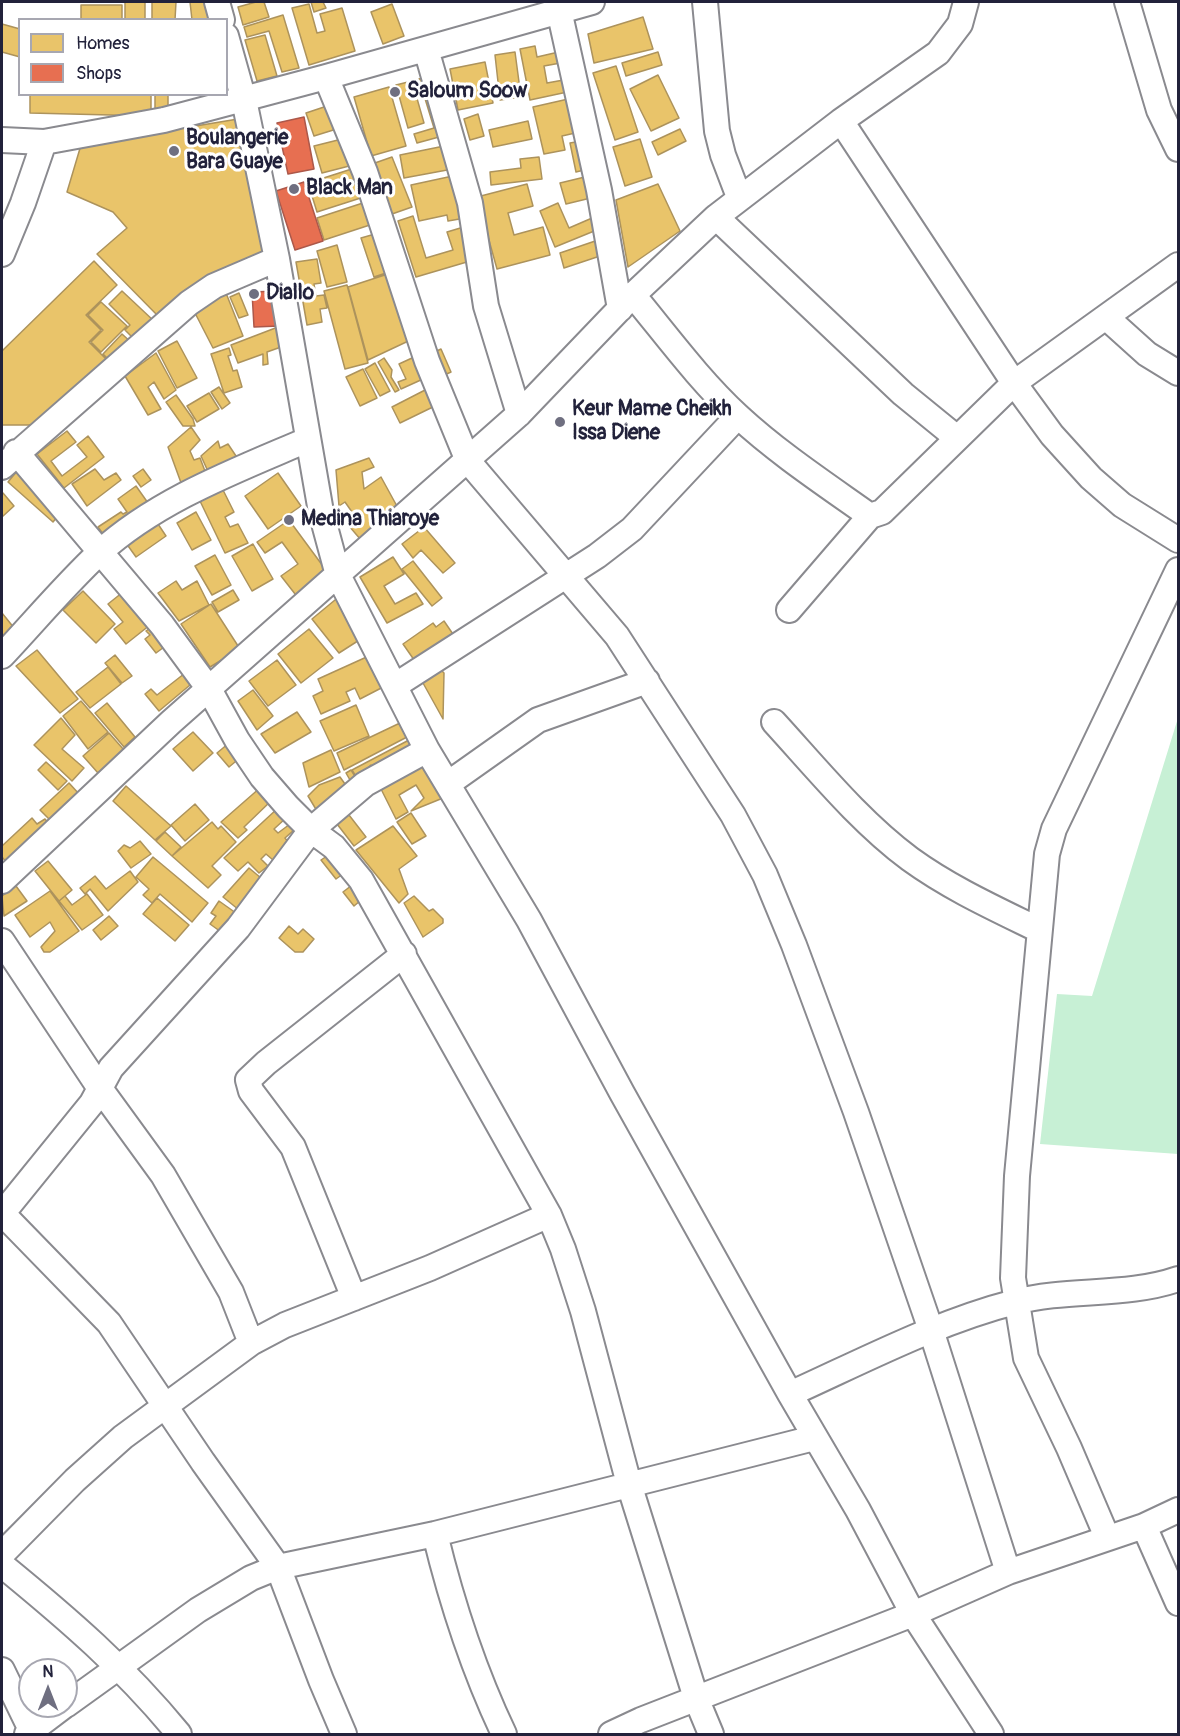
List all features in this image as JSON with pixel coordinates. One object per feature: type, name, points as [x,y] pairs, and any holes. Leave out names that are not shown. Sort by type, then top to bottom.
[{"type":"street","points":[[217,2],[221,18]]},
{"type":"street","points":[[2,140],[44,142],[112,131],[244,100],[426,50],[587,2]]},
{"type":"street","points":[[705,2],[717,131],[723,155],[739,197]]},
{"type":"street","points":[[2,881],[209,689],[519,414],[627,302],[716,217],[739,197],[841,121],[938,53],[960,24],[966,2]]},
{"type":"street","points":[[1127,2],[1159,110],[1179,149]]},
{"type":"street","points":[[559,10],[599,190],[627,302],[738,416],[782,452],[870,516]]},
{"type":"street","points":[[228,43],[244,100],[277,259],[307,440],[329,549],[338,575],[428,750],[529,920],[814,1438],[858,1510],[913,1614],[991,1734]]},
{"type":"street","points":[[426,50],[470,203],[486,306],[519,414]]},
{"type":"street","points":[[326,77],[369,183],[428,361],[468,461],[617,636],[733,814],[765,875],[794,945],[856,1112],[931,1330],[1008,1572]]},
{"type":"street","points":[[841,121],[1014,383],[1071,458],[1122,505],[1179,540]]},
{"type":"street","points":[[2,254],[44,142]]},
{"type":"street","points":[[716,217],[903,393],[957,438]]},
{"type":"street","points":[[277,259],[214,286],[189,303],[9,459],[100,553],[162,625],[209,689],[237,740],[262,777],[311,830],[334,847],[361,880],[549,1215],[583,1311],[629,1484],[696,1698],[711,1734]]},
{"type":"street","points":[[789,610],[870,516],[882,512],[1014,383],[1179,265]]},
{"type":"street","points":[[1107,318],[1147,354],[1179,373]]},
{"type":"street","points":[[396,685],[565,576],[632,529],[738,416]]},
{"type":"street","points":[[2,656],[100,553],[157,512],[193,491],[307,440]]},
{"type":"street","points":[[1107,1537],[1069,1448],[1026,1358],[1015,1302],[1013,1278],[1017,1176],[1047,854],[1054,829],[1177,575]]},
{"type":"street","points":[[449,783],[538,720],[646,681]]},
{"type":"street","points":[[774,722],[876,830],[909,858],[957,889],[1039,930]]},
{"type":"street","points":[[344,1734],[278,1567],[109,1323],[2,1214],[92,1103],[111,1068],[238,928],[311,830],[365,784],[428,750]]},
{"type":"street","points":[[2,941],[99,1087],[163,1175],[231,1292],[251,1343]]},
{"type":"street","points":[[354,1298],[292,1147],[251,1091],[248,1080],[266,1063],[404,954]]},
{"type":"street","points":[[2,1554],[75,1480],[165,1406],[251,1343],[285,1325],[430,1268],[549,1215]]},
{"type":"street","points":[[790,1394],[931,1330],[1015,1302],[1070,1293],[1138,1288],[1179,1279]]},
{"type":"street","points":[[78,1696],[198,1610],[251,1578],[278,1567],[435,1534],[814,1438]]},
{"type":"street","points":[[611,1734],[696,1698],[913,1614],[1008,1572],[1144,1526],[1179,1510]]},
{"type":"street","points":[[1144,1526],[1179,1603]]},
{"type":"street","points":[[435,1534],[470,1659],[504,1734]]},
{"type":"street","points":[[2,1565],[74,1624],[121,1667],[179,1734]]},
{"type":"street","points":[[2,1670],[30,1733],[49,1718]]},
{"type":"green space","points":[[1178,718],[1178,1154],[1040,1144],[1057,994],[1092,996]]},
{"type":"building: Homes","points":[[125,2],[145,2],[145,18],[125,18]]},
{"type":"building: Homes","points":[[152,2],[176,2],[175,18],[152,18]]},
{"type":"building: Homes","points":[[190,2],[212,2],[214,18],[192,18]]},
{"type":"building: Homes","points":[[264,2],[269,17],[243,25],[238,7]]},
{"type":"building: Homes","points":[[311,2],[323,2],[326,8],[314,12]]},
{"type":"building: Homes","points":[[309,4],[317,33],[325,31],[320,14],[342,8],[355,51],[309,65],[292,8]]},
{"type":"building: Homes","points":[[392,4],[404,36],[383,44],[371,12]]},
{"type":"building: Homes","points":[[81,5],[122,5],[122,18],[81,18]]},
{"type":"building: Homes","points":[[283,15],[299,68],[282,72],[269,31],[247,37],[244,27]]},
{"type":"building: Homes","points":[[643,17],[653,49],[594,63],[588,34]]},
{"type":"building: Homes","points":[[2,24],[18,28],[18,56],[2,52]]},
{"type":"building: Homes","points":[[265,35],[277,76],[257,81],[245,40]]},
{"type":"building: Homes","points":[[535,46],[537,57],[563,51],[566,62],[544,66],[547,83],[569,79],[572,91],[530,100],[520,49]]},
{"type":"building: Homes","points":[[515,52],[521,97],[500,100],[495,55]]},
{"type":"building: Homes","points":[[658,52],[662,65],[626,76],[622,63]]},
{"type":"building: Homes","points":[[485,62],[493,103],[458,110],[450,69]]},
{"type":"building: Homes","points":[[616,66],[638,132],[615,140],[593,73]]},
{"type":"building: Homes","points":[[433,75],[450,134],[417,143],[414,134],[434,128],[419,79]]},
{"type":"building: Homes","points":[[658,75],[679,118],[651,131],[630,89]]},
{"type":"building: Homes","points":[[412,81],[424,123],[408,128],[396,85]]},
{"type":"building: Homes","points":[[389,87],[406,146],[371,156],[354,97]]},
{"type":"building: Homes","points":[[30,96],[151,96],[151,116],[30,113]]},
{"type":"building: Homes","points":[[155,96],[168,96],[168,110],[155,110]]},
{"type":"building: Homes","points":[[577,97],[584,131],[562,136],[565,150],[544,154],[533,107]]},
{"type":"building: Homes","points":[[336,103],[343,127],[314,136],[306,113]]},
{"type":"building: Homes","points":[[478,114],[484,136],[470,140],[464,119]]},
{"type":"building: Homes","points":[[244,118],[274,257],[158,316],[97,254],[127,228],[113,212],[67,192],[81,145]]},
{"type":"building: Homes","points":[[528,121],[532,139],[493,147],[489,130]]},
{"type":"building: Homes","points":[[680,129],[686,141],[658,155],[652,142]]},
{"type":"building: Homes","points":[[350,137],[357,164],[322,173],[314,146]]},
{"type":"building: Homes","points":[[640,139],[652,177],[625,186],[613,147]]},
{"type":"building: Homes","points":[[587,140],[592,168],[576,172],[570,143]]},
{"type":"building: Homes","points":[[454,144],[458,168],[404,178],[400,155]]},
{"type":"building: Homes","points":[[392,157],[412,207],[392,214],[372,164]]},
{"type":"building: Homes","points":[[539,157],[542,179],[491,185],[490,172],[521,168],[520,159]]},
{"type":"building: Homes","points":[[361,166],[370,195],[317,212],[308,183]]},
{"type":"building: Homes","points":[[462,174],[471,217],[448,221],[447,215],[419,221],[411,185]]},
{"type":"building: Homes","points":[[593,175],[599,196],[566,204],[560,183]]},
{"type":"building: Homes","points":[[527,184],[533,206],[508,213],[514,235],[543,227],[550,255],[497,269],[477,197]]},
{"type":"building: Homes","points":[[658,184],[680,231],[628,267],[616,200]]},
{"type":"building: Homes","points":[[372,200],[379,222],[324,240],[317,218]]},
{"type":"building: Homes","points":[[558,203],[569,228],[599,215],[604,227],[555,247],[540,211]]},
{"type":"building: Homes","points":[[413,216],[426,258],[453,250],[447,232],[467,226],[477,259],[416,277],[398,221]]},
{"type":"building: Homes","points":[[382,232],[395,270],[374,277],[361,238]]},
{"type":"building: Homes","points":[[604,238],[609,253],[564,268],[560,253]]},
{"type":"building: Homes","points":[[337,245],[347,282],[327,287],[317,251]]},
{"type":"building: Homes","points":[[317,259],[321,283],[314,284],[316,296],[324,295],[327,308],[320,309],[322,322],[307,325],[296,262]]},
{"type":"building: Homes","points":[[94,261],[117,285],[86,315],[101,330],[89,342],[112,365],[45,425],[2,425],[2,351]]},
{"type":"building: Homes","points":[[397,271],[419,336],[368,360],[348,287]]},
{"type":"building: Homes","points":[[347,285],[368,363],[345,369],[324,291]]},
{"type":"building: Homes","points":[[122,291],[155,322],[136,341],[125,330],[130,325],[109,304]]},
{"type":"building: Homes","points":[[226,293],[243,336],[213,348],[195,313]]},
{"type":"building: Homes","points":[[239,293],[248,315],[239,318],[230,297]]},
{"type":"building: Homes","points":[[101,302],[127,326],[101,352],[91,342],[103,330],[88,315]]},
{"type":"building: Homes","points":[[278,327],[281,347],[267,352],[268,364],[263,365],[263,354],[238,363],[231,345]]},
{"type":"building: Homes","points":[[122,334],[133,344],[113,364],[103,354]]},
{"type":"building: Homes","points":[[177,341],[197,378],[177,388],[158,351]]},
{"type":"building: Homes","points":[[229,348],[231,355],[228,356],[233,371],[237,370],[242,387],[224,393],[211,354]]},
{"type":"building: Homes","points":[[441,349],[451,372],[438,378],[428,355]]},
{"type":"building: Homes","points":[[156,353],[176,390],[164,399],[154,382],[148,387],[161,409],[148,415],[125,376]]},
{"type":"building: Homes","points":[[384,358],[392,370],[391,377],[399,390],[395,392],[378,362]]},
{"type":"building: Homes","points":[[412,358],[423,379],[401,389],[398,382],[406,379],[399,364]]},
{"type":"building: Homes","points":[[375,363],[390,391],[380,396],[365,369]]},
{"type":"building: Homes","points":[[363,369],[377,398],[360,406],[346,377]]},
{"type":"building: Homes","points":[[219,387],[230,403],[222,409],[211,392]]},
{"type":"building: Homes","points":[[429,388],[437,405],[400,423],[392,407]]},
{"type":"building: Homes","points":[[209,393],[219,409],[197,422],[187,406]]},
{"type":"building: Homes","points":[[176,395],[193,419],[195,426],[183,426],[166,402]]},
{"type":"building: Homes","points":[[191,427],[200,440],[190,451],[194,460],[200,458],[208,479],[184,491],[168,447]]},
{"type":"building: Homes","points":[[67,431],[76,442],[51,461],[62,476],[87,457],[77,445],[88,436],[104,457],[64,488],[37,454]]},
{"type":"building: Homes","points":[[218,441],[220,448],[228,444],[242,465],[211,478],[201,456]]},
{"type":"building: Homes","points":[[369,458],[374,467],[362,472],[364,489],[381,477],[398,508],[361,540],[343,519],[352,512],[345,502],[339,506],[336,470]]},
{"type":"building: Homes","points":[[23,464],[63,510],[53,522],[8,482]]},
{"type":"building: Homes","points":[[95,469],[104,480],[116,473],[121,480],[87,506],[72,484]]},
{"type":"building: Homes","points":[[143,469],[151,480],[141,487],[133,476]]},
{"type":"building: Homes","points":[[278,473],[301,506],[268,529],[245,496]]},
{"type":"building: Homes","points":[[136,486],[153,510],[109,542],[98,527],[121,512],[123,514],[127,512],[118,499]]},
{"type":"building: Homes","points":[[223,490],[234,512],[225,517],[230,527],[238,524],[248,543],[225,553],[200,501]]},
{"type":"building: Homes","points":[[2,494],[14,506],[2,517]]},
{"type":"building: Homes","points":[[196,512],[211,540],[192,550],[177,523]]},
{"type":"building: Homes","points":[[289,520],[331,577],[299,599],[281,576],[298,564],[282,542],[265,553],[257,542]]},
{"type":"building: Homes","points":[[158,524],[166,536],[136,557],[126,543]]},
{"type":"building: Homes","points":[[424,527],[455,563],[443,573],[421,550],[413,558],[402,544]]},
{"type":"building: Homes","points":[[253,544],[273,579],[252,591],[232,556]]},
{"type":"building: Homes","points":[[215,555],[231,585],[212,595],[195,566]]},
{"type":"building: Homes","points":[[393,557],[404,574],[384,586],[395,604],[416,593],[423,604],[387,623],[360,577]]},
{"type":"building: Homes","points":[[413,561],[442,598],[432,606],[402,569]]},
{"type":"building: Homes","points":[[176,581],[182,590],[197,581],[209,605],[179,621],[158,593]]},
{"type":"building: Homes","points":[[128,588],[155,621],[126,644],[114,629],[123,622],[108,604]]},
{"type":"building: Homes","points":[[233,590],[239,600],[218,612],[212,602]]},
{"type":"building: Homes","points":[[83,591],[115,624],[96,643],[63,610]]},
{"type":"building: Homes","points":[[341,595],[364,637],[339,653],[312,619]]},
{"type":"building: Homes","points":[[211,604],[240,649],[210,667],[181,624]]},
{"type":"building: Homes","points":[[2,613],[19,634],[2,649]]},
{"type":"building: Homes","points":[[444,621],[457,640],[419,667],[403,644],[433,623],[436,627]]},
{"type":"building: Homes","points":[[157,623],[171,642],[156,653],[145,639],[150,635],[146,631]]},
{"type":"building: Homes","points":[[309,629],[333,658],[301,683],[278,654]]},
{"type":"building: Homes","points":[[37,650],[78,699],[60,713],[16,666]]},
{"type":"building: Homes","points":[[115,655],[132,676],[122,683],[105,663]]},
{"type":"building: Homes","points":[[371,655],[389,684],[360,699],[355,688],[346,692],[350,701],[321,714],[313,696],[323,691],[318,679]]},
{"type":"building: Homes","points":[[277,660],[296,685],[268,706],[249,681]]},
{"type":"building: Homes","points":[[108,667],[121,684],[90,708],[76,692]]},
{"type":"building: Homes","points":[[440,669],[444,673],[443,719],[423,683]]},
{"type":"building: Homes","points":[[189,670],[196,680],[159,711],[145,694],[151,689],[157,695]]},
{"type":"building: Homes","points":[[253,690],[273,716],[257,730],[238,701]]},
{"type":"building: Homes","points":[[81,701],[108,732],[88,749],[63,716]]},
{"type":"building: Homes","points":[[107,703],[135,737],[124,747],[95,713]]},
{"type":"building: Homes","points":[[356,705],[369,736],[334,751],[320,721]]},
{"type":"building: Homes","points":[[297,712],[311,732],[275,753],[261,734]]},
{"type":"building: Homes","points":[[61,718],[75,735],[62,749],[84,768],[72,781],[34,745]]},
{"type":"building: Homes","points":[[400,723],[407,737],[344,770],[337,753]]},
{"type":"building: Homes","points":[[193,732],[213,753],[193,771],[173,749]]},
{"type":"building: Homes","points":[[109,733],[124,750],[98,773],[83,756]]},
{"type":"building: Homes","points":[[409,740],[414,751],[376,775],[371,765],[357,778],[352,770]]},
{"type":"building: Homes","points":[[229,743],[241,757],[229,767],[217,753]]},
{"type":"building: Homes","points":[[331,750],[340,772],[309,787],[303,763]]},
{"type":"building: Homes","points":[[421,757],[443,798],[411,811],[424,798],[416,785],[399,795],[408,812],[396,819],[377,781]]},
{"type":"building: Homes","points":[[46,762],[67,781],[58,790],[38,770]]},
{"type":"building: Homes","points":[[351,770],[360,784],[317,811],[308,796],[319,785],[340,777],[345,784],[350,780],[346,773]]},
{"type":"building: Homes","points":[[69,783],[80,795],[52,822],[40,810]]},
{"type":"building: Homes","points":[[126,786],[171,826],[155,840],[113,801]]},
{"type":"building: Homes","points":[[261,787],[272,800],[244,827],[247,830],[238,838],[221,822]]},
{"type":"building: Homes","points":[[195,804],[209,820],[185,841],[171,825]]},
{"type":"building: Homes","points":[[278,808],[286,818],[274,829],[278,833],[290,824],[295,829],[285,838],[289,843],[273,860],[266,854],[261,859],[268,866],[259,873],[248,862],[238,871],[224,858]]},
{"type":"building: Homes","points":[[411,813],[426,836],[412,844],[397,822]]},
{"type":"building: Homes","points":[[349,815],[366,837],[354,846],[337,824]]},
{"type":"building: Homes","points":[[32,818],[37,824],[45,819],[51,826],[7,863],[2,857],[2,846]]},
{"type":"building: Homes","points":[[212,822],[218,829],[221,826],[236,842],[212,866],[221,875],[208,888],[172,856]]},
{"type":"building: Homes","points":[[393,826],[417,856],[399,869],[408,894],[399,903],[356,850]]},
{"type":"building: Homes","points":[[165,832],[181,847],[172,856],[156,841]]},
{"type":"building: Homes","points":[[140,841],[151,854],[131,868],[118,851],[124,845],[130,848]]},
{"type":"building: Homes","points":[[336,850],[350,869],[336,879],[321,860]]},
{"type":"building: Homes","points":[[153,857],[208,903],[192,922],[160,894],[152,903],[143,895],[149,889],[136,877]]},
{"type":"building: Homes","points":[[48,861],[72,890],[59,901],[35,871]]},
{"type":"building: Homes","points":[[249,868],[267,883],[244,914],[223,897]]},
{"type":"building: Homes","points":[[130,871],[138,882],[108,911],[90,889],[85,894],[80,888],[95,876],[106,889]]},
{"type":"building: Homes","points":[[356,882],[366,896],[354,906],[343,892]]},
{"type":"building: Homes","points":[[16,886],[27,901],[4,916],[2,896]]},
{"type":"building: Homes","points":[[50,891],[79,931],[50,952],[44,952],[41,947],[55,931],[50,922],[30,937],[15,915]]},
{"type":"building: Homes","points":[[87,894],[103,915],[82,930],[59,901],[65,896],[72,905]]},
{"type":"building: Homes","points":[[414,896],[429,911],[433,909],[443,919],[443,923],[423,937],[404,903]]},
{"type":"building: Homes","points":[[157,898],[189,925],[175,941],[143,914]]},
{"type":"building: Homes","points":[[219,901],[243,918],[228,937],[210,924],[216,916],[211,913]]},
{"type":"building: Homes","points":[[109,916],[118,926],[101,940],[93,930]]},
{"type":"building: Homes","points":[[289,926],[298,934],[303,929],[314,939],[303,952],[295,952],[279,938]]},
{"type":"building: Shops","points":[[304,117],[314,169],[288,174],[277,123]]},
{"type":"building: Shops","points":[[304,182],[323,241],[295,250],[276,191]]},
{"type":"building: Shops","points":[[278,291],[279,326],[254,327],[252,292]]},
{"type":"place","name":"Saloum Soow","points":[[395,92]]},
{"type":"place","name":"Boulangerie Bara Guaye","points":[[174,151]]},
{"type":"place","name":"Black Man","points":[[294,189]]},
{"type":"place","name":"Diallo","points":[[254,294]]},
{"type":"place","name":"Keur Mame Cheikh Issa Diene","points":[[560,422]]},
{"type":"place","name":"Medina Thiaroye","points":[[289,520]]}]
